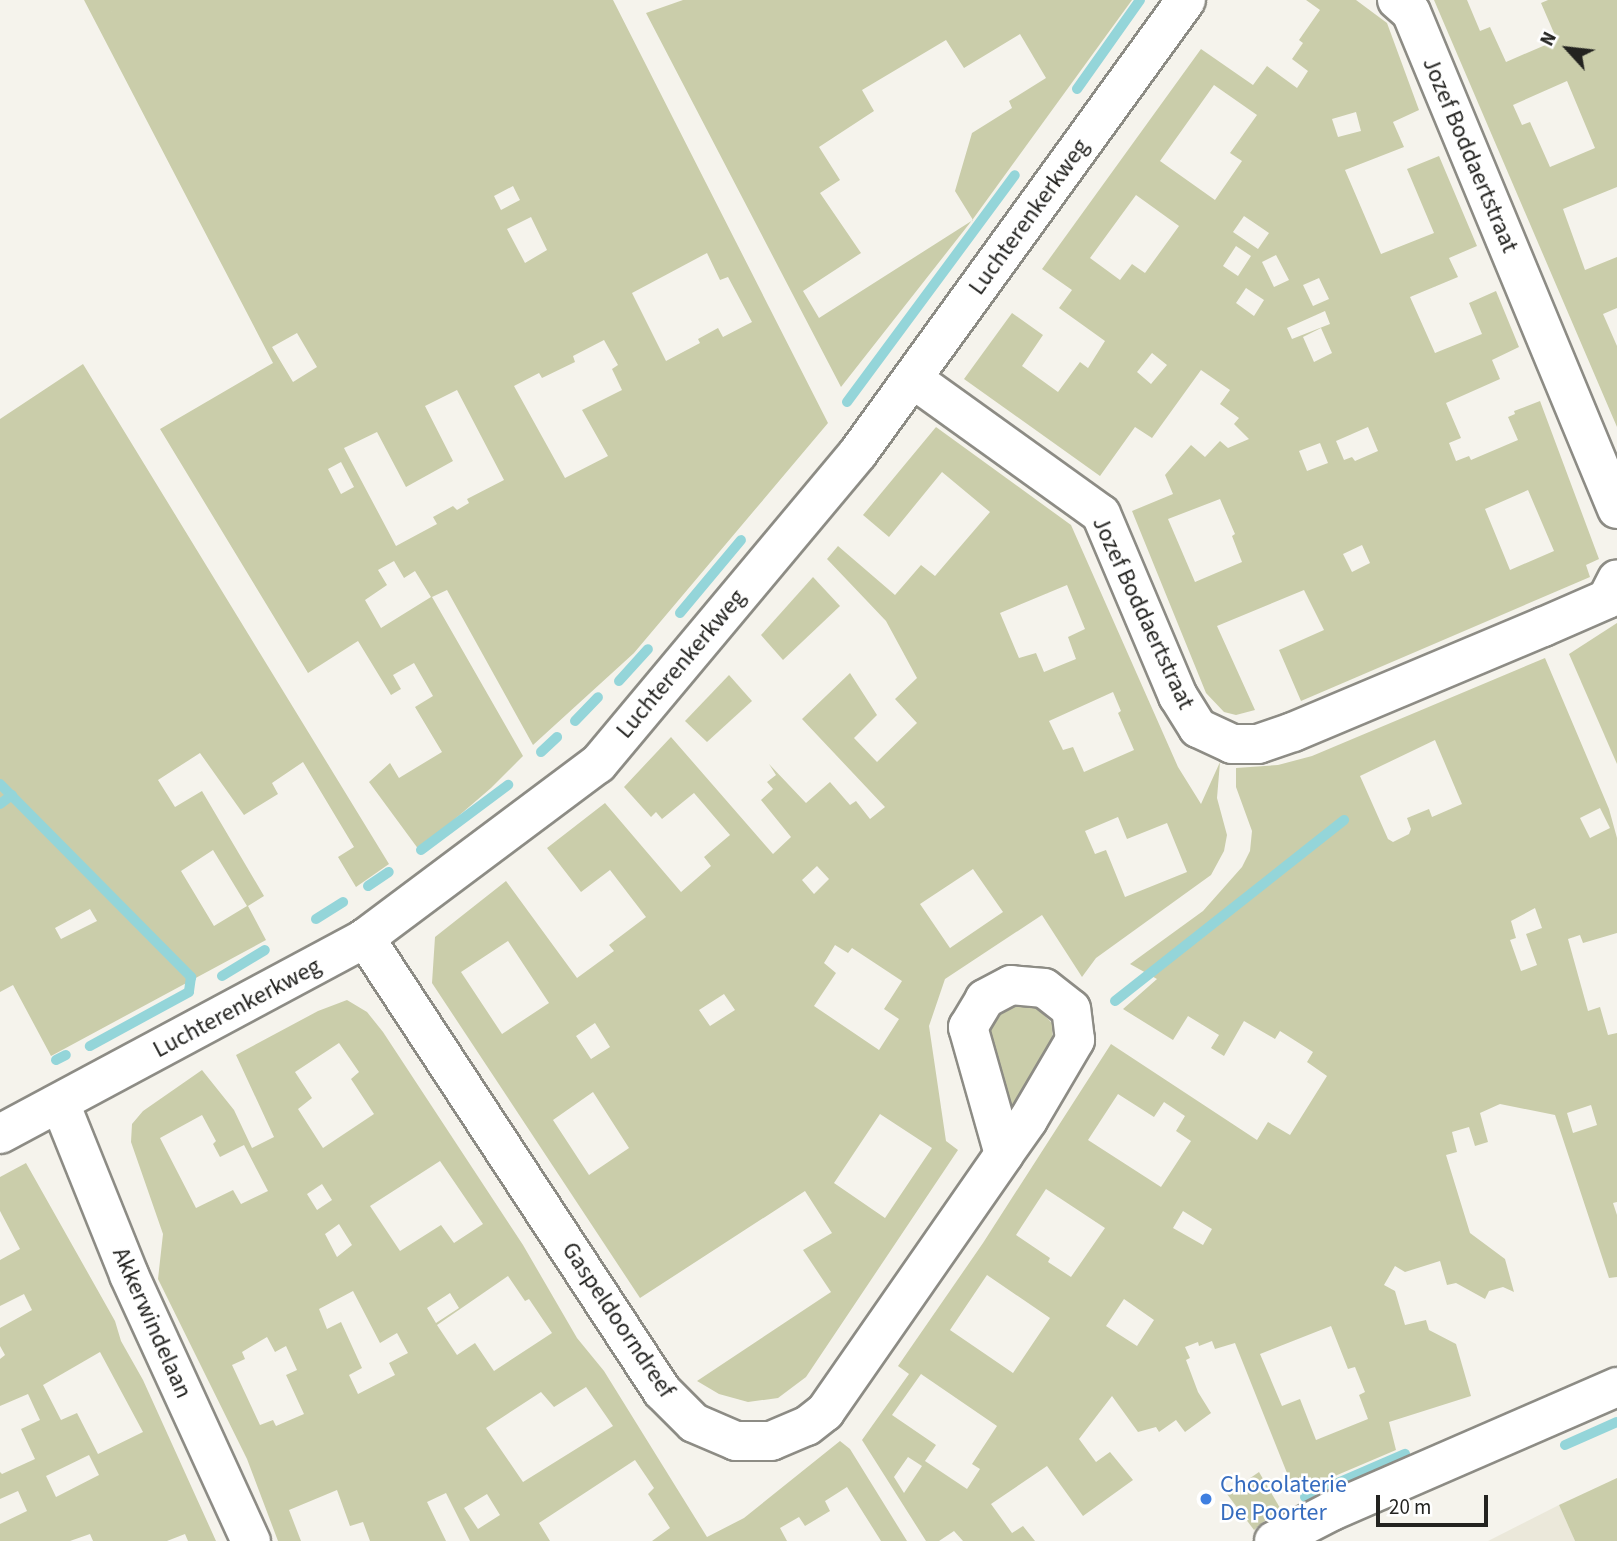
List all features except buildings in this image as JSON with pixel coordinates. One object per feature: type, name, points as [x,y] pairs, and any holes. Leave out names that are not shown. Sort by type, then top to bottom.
[{"type":"street","name":"Luchterenkerkweg","points":[[0,1134],[365,938],[598,764],[859,453],[1186,0]]},
{"type":"street","name":"Jozef Boddaertstraat","points":[[1396,0],[1411,12],[1617,509]]},
{"type":"street","name":"Jozef Boddaertstraat","points":[[913,379],[1101,514],[1178,696],[1198,728],[1232,744],[1258,744],[1293,732],[1543,627],[1607,599],[1617,579]]},
{"type":"street","name":"Gaspeldoorndreef","points":[[365,938],[662,1391],[694,1423],[736,1441],[771,1441],[807,1426],[825,1412],[1004,1154]]},
{"type":"street","name":"Akkerwindelaan","points":[[60,1103],[129,1275],[251,1541]]},
{"type":"street","points":[[1274,1541],[1332,1511],[1617,1387]]},
{"type":"shaded area","points":[[1559,1505],[1575,1541],[1488,1541]]},
{"type":"green space","points":[[84,0],[613,0],[828,423],[634,653],[533,745],[447,590],[432,597],[523,756],[491,788],[419,850],[369,782],[390,763],[399,778],[442,752],[415,707],[433,696],[414,663],[393,675],[401,689],[391,695],[358,641],[308,673],[160,429],[273,363]],"holes":[[[513,186],[520,200],[501,210],[494,196]],[[531,217],[547,250],[525,263],[507,229]],[[707,253],[720,280],[728,277],[752,322],[723,337],[718,328],[698,339],[700,343],[666,361],[632,293]],[[297,333],[317,367],[293,382],[272,347]],[[604,340],[618,365],[612,369],[622,390],[582,410],[608,456],[565,478],[514,386],[539,373],[542,378],[575,362],[573,356]],[[457,390],[504,480],[467,499],[469,503],[457,510],[453,506],[433,517],[437,524],[396,546],[344,448],[377,432],[406,487],[453,461],[425,406]],[[341,462],[354,487],[341,494],[328,469]],[[394,561],[404,578],[415,571],[431,597],[381,628],[365,600],[387,585],[378,570]]]},
{"type":"green space","points":[[683,0],[1132,0],[973,219],[955,191],[972,133],[1012,108],[1009,101],[1046,78],[1020,34],[964,68],[946,40],[862,90],[874,111],[819,147],[840,180],[820,193],[861,253],[803,291],[819,318],[971,221],[841,387],[646,13]]},
{"type":"green space","points":[[1306,0],[1356,0],[1387,23],[1419,110],[1393,122],[1404,147],[1345,170],[1381,254],[1434,233],[1407,169],[1439,156],[1477,246],[1449,258],[1458,277],[1410,297],[1435,353],[1482,334],[1469,303],[1496,291],[1519,347],[1492,360],[1500,379],[1446,403],[1461,438],[1449,443],[1456,461],[1469,456],[1471,460],[1518,440],[1508,417],[1515,414],[1514,411],[1540,401],[1599,559],[1586,565],[1590,577],[1301,701],[1279,650],[1324,630],[1304,590],[1217,626],[1255,710],[1236,715],[1224,712],[1206,693],[1132,511],[1173,494],[1165,475],[1191,445],[1205,457],[1220,441],[1228,448],[1249,439],[1234,424],[1239,418],[1220,404],[1230,390],[1201,370],[1152,438],[1135,427],[1100,476],[964,379],[1012,313],[1043,335],[1022,366],[1058,392],[1080,362],[1088,368],[1105,341],[1059,308],[1072,290],[1042,269],[1201,49],[1253,85],[1267,66],[1297,88],[1308,71],[1292,59],[1303,43],[1299,40],[1320,10]],"holes":[[[1214,85],[1257,115],[1230,153],[1242,161],[1215,200],[1160,161]],[[1356,112],[1361,131],[1338,137],[1332,119]],[[1136,195],[1179,226],[1145,273],[1132,264],[1120,280],[1090,258]],[[1244,216],[1269,233],[1258,249],[1233,232]],[[1236,246],[1251,256],[1238,276],[1223,266]],[[1276,255],[1289,280],[1274,287],[1262,262]],[[1319,278],[1329,299],[1313,306],[1303,285]],[[1246,288],[1264,300],[1254,316],[1236,303]],[[1325,311],[1330,324],[1292,339],[1287,328]],[[1321,328],[1332,353],[1314,362],[1303,337]],[[1152,353],[1167,365],[1151,384],[1137,372]],[[1368,427],[1378,451],[1355,461],[1352,457],[1344,460],[1336,441]],[[1320,443],[1328,463],[1307,471],[1299,451]],[[1528,490],[1554,551],[1510,570],[1485,509]],[[1220,499],[1235,534],[1232,536],[1242,562],[1195,582],[1168,519]],[[1362,545],[1370,563],[1352,572],[1343,554]]]},
{"type":"green space","points":[[1434,0],[1467,0],[1480,31],[1490,27],[1506,62],[1557,40],[1541,3],[1548,0],[1617,0],[1617,187],[1563,209],[1585,270],[1617,257],[1617,308],[1603,314],[1617,346],[1617,427]],"holes":[[[1567,81],[1595,148],[1550,167],[1530,122],[1522,125],[1513,105]]]},
{"type":"green space","points":[[83,364],[389,864],[356,887],[338,857],[354,847],[303,762],[272,783],[278,794],[244,815],[200,753],[158,780],[175,807],[202,791],[264,896],[248,906],[266,940],[51,1056],[13,985],[0,992],[0,419]],"holes":[[[213,850],[247,906],[214,926],[181,871]],[[90,909],[97,921],[61,939],[55,928]]]},
{"type":"green space","points":[[936,427],[1071,525],[1178,767],[1201,804],[1220,762],[1217,798],[1227,835],[1224,851],[1211,875],[1096,958],[1082,977],[1042,915],[945,979],[929,1026],[946,1141],[958,1150],[806,1377],[778,1398],[748,1402],[719,1394],[697,1381],[831,1292],[803,1250],[832,1233],[805,1191],[640,1298],[432,983],[435,937],[506,881],[577,978],[614,951],[609,945],[646,917],[610,870],[581,892],[547,848],[605,803],[681,892],[711,866],[704,857],[730,835],[694,793],[662,819],[656,812],[651,817],[624,787],[671,737],[773,854],[791,837],[761,800],[773,789],[767,782],[776,775],[769,764],[806,803],[830,782],[850,805],[856,801],[870,819],[885,807],[802,719],[850,673],[877,715],[854,738],[877,762],[917,723],[895,699],[917,678],[886,621],[827,559],[838,546],[895,595],[921,565],[935,576],[990,512],[942,472],[889,537],[863,515]],"holes":[[[1067,585],[1085,629],[1068,637],[1076,659],[1044,672],[1036,653],[1019,658],[1000,613]],[[1113,692],[1121,711],[1118,713],[1134,750],[1084,772],[1073,747],[1063,750],[1049,721]],[[1118,817],[1127,839],[1167,823],[1187,872],[1125,897],[1106,850],[1095,854],[1085,831]],[[817,866],[829,879],[814,894],[802,880]],[[973,869],[1003,912],[950,948],[920,904]],[[508,941],[549,1003],[502,1034],[461,972]],[[835,945],[848,953],[852,948],[902,981],[884,1009],[899,1019],[879,1050],[814,1006],[836,973],[824,963]],[[724,994],[735,1010],[710,1026],[699,1010]],[[595,1023],[610,1047],[591,1059],[576,1036]],[[593,1092],[629,1148],[589,1175],[553,1120]],[[880,1114],[932,1148],[885,1218],[834,1183]]]},
{"type":"green space","points":[[813,577],[840,606],[783,660],[761,635]]},
{"type":"green space","points":[[1617,623],[1617,764],[1569,654]]},
{"type":"green space","points":[[1545,658],[1609,809],[1617,838],[1617,933],[1583,943],[1580,935],[1568,939],[1588,1011],[1600,1007],[1608,1035],[1617,1033],[1617,1202],[1613,1203],[1617,1215],[1617,1277],[1609,1278],[1555,1115],[1500,1104],[1480,1113],[1488,1142],[1475,1146],[1469,1127],[1452,1132],[1457,1152],[1446,1155],[1470,1233],[1505,1259],[1514,1292],[1503,1287],[1489,1291],[1485,1299],[1456,1283],[1447,1285],[1440,1261],[1405,1272],[1395,1266],[1384,1285],[1395,1291],[1405,1325],[1426,1320],[1429,1330],[1456,1344],[1471,1396],[1389,1422],[1396,1450],[1295,1493],[1235,1343],[1215,1349],[1212,1341],[1199,1346],[1198,1342],[1185,1347],[1190,1358],[1186,1360],[1198,1392],[1211,1413],[1185,1432],[1176,1420],[1159,1432],[1156,1427],[1138,1432],[1112,1396],[1079,1439],[1096,1462],[1110,1452],[1133,1480],[1083,1516],[1047,1466],[991,1504],[1012,1533],[1023,1526],[1035,1541],[963,1541],[954,1531],[939,1541],[926,1541],[862,1440],[909,1374],[898,1366],[983,1243],[1111,1044],[1257,1140],[1268,1122],[1290,1135],[1327,1076],[1307,1062],[1313,1052],[1280,1031],[1275,1039],[1244,1021],[1224,1056],[1211,1048],[1219,1035],[1188,1016],[1173,1040],[1123,1009],[1157,979],[1130,964],[1203,911],[1242,867],[1250,851],[1252,831],[1236,787],[1236,768],[1278,765],[1312,756]],"holes":[[[1435,740],[1462,804],[1432,817],[1429,809],[1407,818],[1411,829],[1409,834],[1393,842],[1388,839],[1360,776]],[[1600,808],[1610,828],[1590,838],[1580,818]],[[1535,908],[1542,928],[1526,934],[1537,965],[1521,971],[1510,940],[1516,938],[1511,921]],[[1118,1094],[1154,1117],[1164,1102],[1185,1116],[1176,1131],[1191,1141],[1161,1187],[1088,1140]],[[1591,1105],[1597,1125],[1573,1133],[1567,1113]],[[1046,1189],[1105,1228],[1071,1277],[1048,1262],[1050,1258],[1016,1235]],[[1183,1211],[1212,1229],[1203,1245],[1173,1228]],[[987,1275],[1050,1318],[1013,1373],[950,1330]],[[1124,1299],[1154,1320],[1137,1346],[1106,1326]],[[1331,1326],[1348,1369],[1355,1367],[1365,1392],[1359,1395],[1368,1419],[1316,1440],[1300,1399],[1282,1406],[1260,1354]],[[921,1374],[997,1426],[972,1464],[980,1469],[967,1489],[925,1461],[936,1445],[892,1415]],[[908,1457],[922,1466],[904,1493],[894,1477]]]},
{"type":"green space","points":[[729,675],[752,701],[707,742],[685,721]]},
{"type":"green space","points":[[347,1000],[367,1012],[383,1032],[523,1245],[577,1338],[604,1371],[707,1537],[744,1518],[840,1441],[850,1449],[907,1541],[881,1541],[847,1487],[825,1501],[830,1511],[805,1526],[799,1517],[780,1528],[787,1541],[652,1541],[670,1528],[648,1494],[654,1488],[635,1460],[539,1523],[550,1541],[470,1541],[446,1493],[427,1502],[446,1541],[370,1541],[363,1522],[350,1526],[337,1490],[289,1510],[301,1541],[278,1541],[247,1459],[158,1279],[163,1234],[131,1142],[132,1124],[143,1111],[202,1070],[234,1110],[252,1148],[274,1137],[236,1055],[318,1011]],"holes":[[[339,1043],[359,1072],[351,1079],[374,1114],[323,1148],[298,1109],[312,1098],[295,1072]],[[202,1115],[216,1141],[213,1144],[220,1157],[244,1145],[268,1191],[241,1204],[233,1190],[196,1208],[160,1138]],[[440,1161],[483,1224],[454,1243],[441,1225],[400,1251],[370,1206]],[[322,1184],[332,1200],[317,1210],[307,1194]],[[339,1224],[352,1245],[337,1257],[325,1234]],[[508,1276],[525,1301],[529,1299],[552,1333],[494,1371],[475,1343],[457,1355],[437,1325]],[[353,1291],[380,1343],[397,1333],[408,1353],[389,1363],[395,1375],[358,1394],[349,1375],[362,1368],[341,1322],[327,1329],[319,1309]],[[450,1293],[459,1308],[436,1323],[427,1308]],[[267,1337],[275,1352],[286,1346],[297,1370],[286,1375],[304,1414],[276,1426],[273,1420],[260,1425],[232,1365],[245,1359],[242,1352]],[[586,1387],[613,1426],[523,1482],[486,1428],[541,1392],[554,1407]],[[487,1494],[500,1515],[478,1529],[464,1508]]]},
{"type":"green space","points":[[1005,1001],[1035,1006],[1052,1023],[1053,1040],[1044,1060],[1006,1116],[985,1047],[992,1009]]},
{"type":"green space","points":[[26,1163],[115,1321],[121,1341],[143,1380],[216,1541],[188,1541],[185,1534],[167,1541],[93,1541],[90,1534],[70,1541],[0,1541],[0,1524],[27,1511],[18,1491],[0,1499],[0,1472],[2,1474],[35,1459],[21,1429],[40,1420],[28,1394],[0,1406],[0,1359],[5,1355],[0,1346],[0,1328],[32,1310],[24,1294],[0,1306],[0,1260],[20,1249],[0,1211],[0,1177]],"holes":[[[100,1352],[143,1432],[98,1454],[77,1413],[61,1420],[43,1385]],[[89,1455],[99,1475],[56,1497],[46,1476]]]},
{"type":"green space","points":[[1259,1472],[1280,1508],[1254,1530],[1227,1494]]},
{"type":"green space","points":[[1617,1478],[1617,1541],[1575,1541],[1559,1505]]},
{"type":"waterway","points":[[1077,89],[1140,0]]},
{"type":"waterway","points":[[847,402],[1015,175]]},
{"type":"waterway","points":[[680,613],[741,540]]},
{"type":"waterway","points":[[619,681],[648,649]]},
{"type":"waterway","points":[[575,721],[598,697]]},
{"type":"waterway","points":[[541,752],[557,737]]},
{"type":"waterway","points":[[0,784],[191,977],[189,992],[90,1046]]},
{"type":"waterway","points":[[421,850],[508,785]]},
{"type":"waterway","points":[[0,804],[12,795]]},
{"type":"waterway","points":[[1115,1001],[1344,820]]},
{"type":"waterway","points":[[368,886],[389,872]]},
{"type":"waterway","points":[[316,919],[343,902]]},
{"type":"waterway","points":[[222,976],[265,950]]},
{"type":"waterway","points":[[56,1060],[66,1055]]},
{"type":"waterway","points":[[1565,1445],[1617,1422]]},
{"type":"waterway","points":[[1305,1497],[1405,1454]]},
{"type":"place","name":"Chocolaterie De Poorter","points":[[1206,1499]]}]
